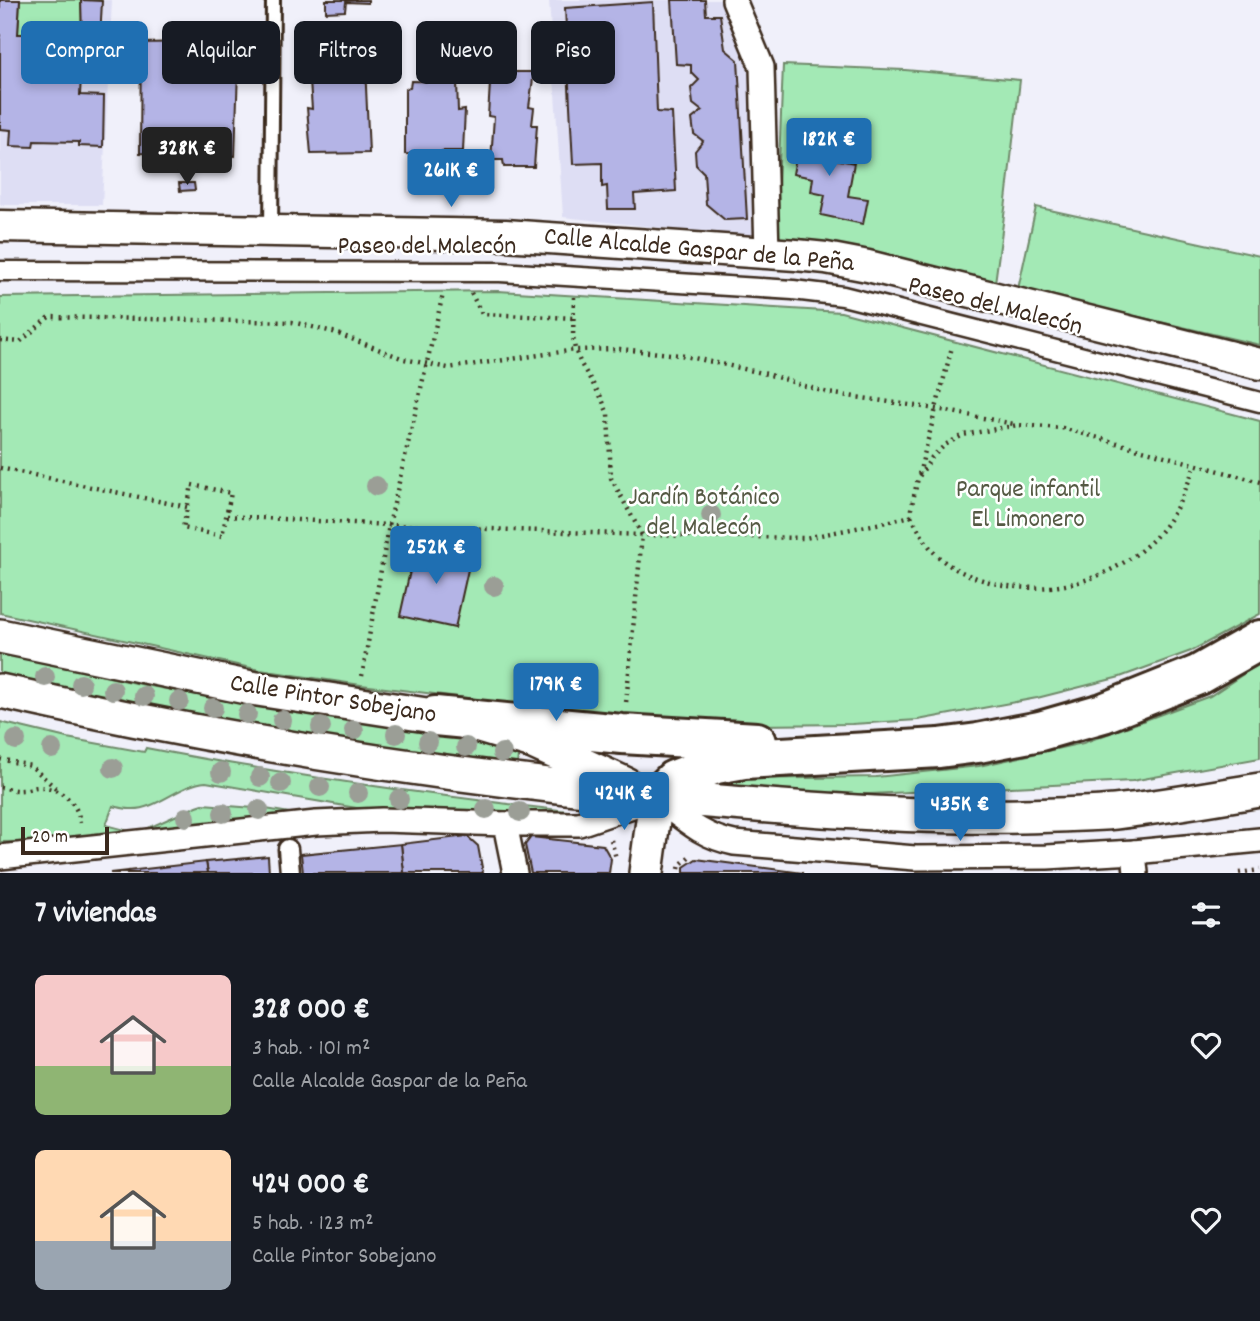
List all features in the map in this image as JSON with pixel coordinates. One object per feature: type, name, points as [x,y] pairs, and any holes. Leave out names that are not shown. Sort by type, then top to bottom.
[{"type":"highway","points":[[656,798],[674,780],[725,762],[939,748],[1040,731],[1103,713],[1198,675],[1260,640]]},
{"type":"highway","points":[[435,716],[622,734],[803,746],[939,748]]},
{"type":"main road","name":"Calle Pintor Sobejano","points":[[0,636],[251,688],[435,716],[483,727],[533,742],[656,798]]},
{"type":"main road","name":"Calle Pintor Sobejano","points":[[0,691],[215,736],[300,750],[656,798]]},
{"type":"main road","points":[[646,873],[656,798],[925,816],[1015,817],[1113,812],[1260,790]]},
{"type":"street","points":[[734,0],[762,67],[767,253]]},
{"type":"street","name":"Calle Alcalde Gaspar de la Peña","points":[[0,226],[505,235],[826,258],[869,266],[1260,364]]},
{"type":"street","name":"Paseo del Malecón","points":[[0,271],[500,272],[780,289],[843,296],[1260,402]]},
{"type":"street","points":[[0,856],[361,820],[579,824],[656,798]]},
{"type":"street","name":"Calle Pintor Sobejano","points":[[656,798],[702,832],[734,843],[915,858],[1047,857],[1135,862],[1260,840]]},
{"type":"street","points":[[505,824],[515,873]]},
{"type":"street","points":[[288,849],[290,873]]},
{"type":"lane","points":[[271,231],[273,0]]},
{"type":"path","points":[[361,685],[389,526],[447,272]]},
{"type":"path","points":[[468,272],[470,291],[482,314],[574,318]]},
{"type":"path","points":[[574,295],[575,350],[608,414],[611,478],[642,535]]},
{"type":"path","points":[[0,340],[20,342],[49,317],[292,322],[333,332],[404,359],[448,368],[575,350],[620,349],[680,355],[768,374],[828,393],[937,409],[1018,425],[1062,428],[1260,482]]},
{"type":"path","points":[[954,341],[918,478],[911,516],[925,542],[943,562],[965,574],[991,583],[1021,588],[1062,586],[1089,580],[1113,569],[1146,546],[1164,527],[1177,508],[1195,464]]},
{"type":"path","points":[[918,478],[932,457],[962,435],[1018,425]]},
{"type":"path","points":[[0,468],[187,507]]},
{"type":"path","points":[[192,485],[231,493],[222,536],[183,528],[187,507],[192,485]]},
{"type":"path","points":[[226,516],[389,526],[805,538],[911,516]]},
{"type":"path","points":[[0,759],[31,766],[74,804],[80,828]]},
{"type":"path","points":[[0,787],[19,791],[35,787],[49,788],[63,794]]},
{"type":"path","points":[[1239,873],[1260,870]]},
{"type":"shaded area","points":[[0,0],[112,0],[111,21],[21,21],[21,84],[108,84],[102,205],[0,205]]},
{"type":"shaded area","points":[[549,0],[720,0],[751,77],[753,238],[563,217],[554,84],[615,84],[615,21],[550,21]]},
{"type":"green space","points":[[20,0],[81,0],[82,21],[21,21],[21,34],[18,34]]},
{"type":"green space","points":[[783,65],[905,70],[1020,80],[995,283],[885,254],[776,238]]},
{"type":"green space","points":[[1036,207],[1260,256],[1260,345],[1018,289]]},
{"type":"green space","name":"Jardín Botánico del Malecón","points":[[498,291],[841,312],[1260,421],[1260,614],[1191,651],[1120,677],[1037,698],[918,720],[745,725],[613,716],[260,670],[0,613],[0,297]]},
{"type":"green space","points":[[0,653],[236,702],[463,736],[518,754],[517,767],[257,729],[0,677]]},
{"type":"green space","points":[[1260,663],[1260,758],[1132,781],[850,795],[728,787],[729,779],[876,777],[979,766],[1083,743],[1210,696]]},
{"type":"green space","points":[[0,722],[144,752],[146,748],[357,784],[568,811],[568,818],[368,810],[206,782],[186,787],[149,806],[128,809],[113,806],[106,825],[129,831],[142,831],[203,804],[266,809],[313,817],[103,841],[0,842]]},
{"type":"building","points":[[0,0],[20,0],[18,34],[21,34],[21,84],[81,84],[80,95],[104,96],[103,147],[79,146],[79,142],[34,141],[33,147],[10,146],[11,130],[0,129]]},
{"type":"building","points":[[81,0],[102,1],[101,21],[82,21]]},
{"type":"building","points":[[326,0],[368,0],[368,3],[346,2],[345,11],[326,12]]},
{"type":"building","points":[[672,0],[705,0],[706,15],[720,15],[725,49],[738,60],[747,219],[725,220],[706,204],[704,173],[696,165],[695,151],[703,141],[694,134],[692,119],[702,111],[693,104],[691,88],[699,80],[691,72],[691,65],[676,64]]},
{"type":"building","points":[[653,2],[657,112],[672,113],[676,191],[634,194],[635,209],[608,209],[607,186],[602,187],[602,163],[573,164],[569,84],[615,84],[615,21],[566,21],[565,8]]},
{"type":"building","points":[[148,43],[162,43],[162,84],[238,84],[235,156],[140,153],[141,84],[148,84]]},
{"type":"building","points":[[517,72],[531,72],[529,107],[534,108],[532,125],[537,125],[534,167],[504,167],[503,160],[491,160],[494,117],[488,116],[490,84],[517,84]]},
{"type":"building","points":[[411,81],[416,81],[416,84],[457,84],[458,111],[465,110],[463,151],[442,151],[442,155],[405,154],[405,89],[410,88]]},
{"type":"building","points":[[310,84],[366,84],[369,153],[311,154],[307,108],[312,109]]},
{"type":"building","points":[[801,130],[830,135],[826,157],[854,163],[848,196],[868,199],[863,224],[821,215],[825,195],[811,192],[813,178],[793,174]]},
{"type":"building","points":[[179,183],[194,183],[195,190],[180,191]]},
{"type":"building","points":[[416,544],[471,556],[455,628],[400,616]]},
{"type":"building","points":[[467,836],[478,846],[483,873],[404,873],[401,844]]},
{"type":"building","points":[[531,837],[603,845],[611,859],[609,873],[531,873],[525,845]]},
{"type":"building","points":[[401,844],[404,873],[303,873],[301,854]]},
{"type":"building","points":[[268,856],[269,873],[208,873],[206,862]]},
{"type":"building","points":[[696,859],[803,873],[684,873],[684,867]]},
{"type":"building","points":[[206,862],[208,873],[110,873]]},
{"type":"park label","name":"Parque infantil El Limonero","points":[[1028,505]]}]
